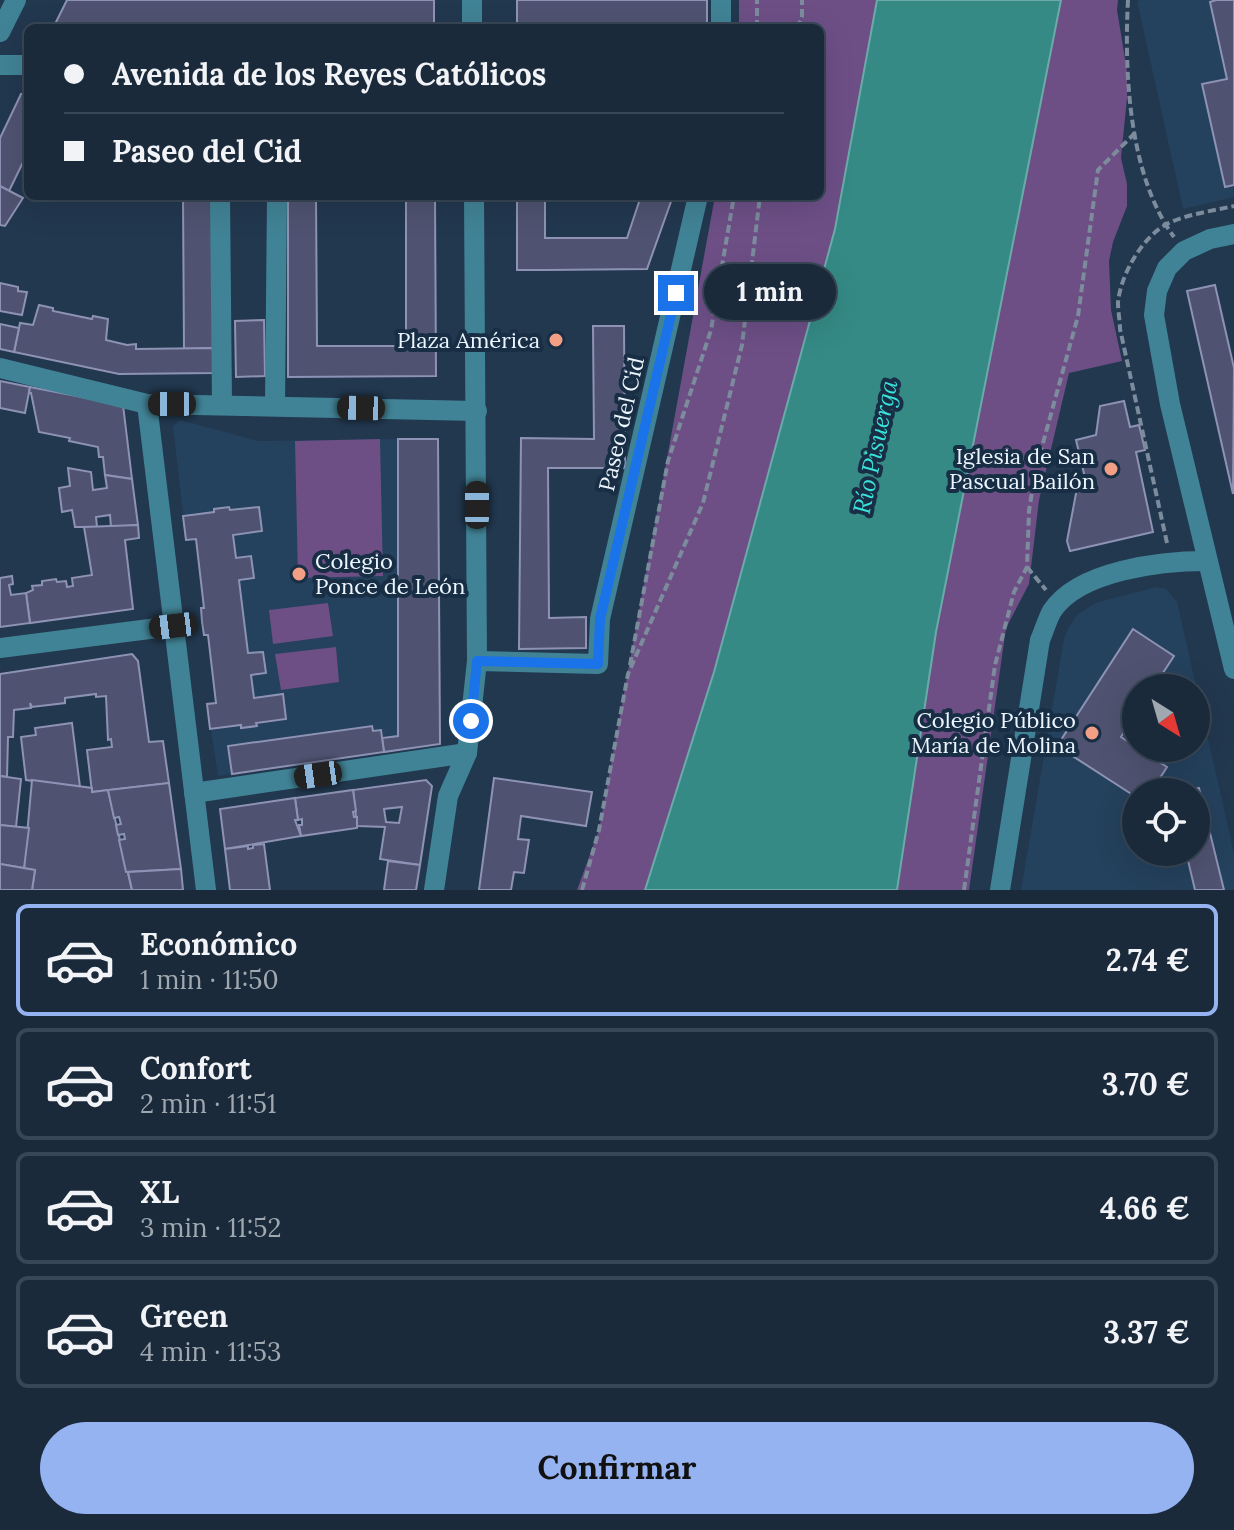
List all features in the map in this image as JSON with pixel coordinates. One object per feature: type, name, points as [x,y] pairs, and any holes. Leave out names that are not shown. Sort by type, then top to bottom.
[{"type":"street","points":[[0,32],[16,0]]},
{"type":"street","points":[[472,0],[472,24]]},
{"type":"street","points":[[721,0],[721,24]]},
{"type":"street","points":[[0,65],[24,65]]},
{"type":"street","points":[[220,200],[222,404]]},
{"type":"street","points":[[275,406],[277,200]]},
{"type":"street","points":[[434,890],[448,796],[467,753],[477,661],[474,200]]},
{"type":"street","name":"Paseo del Cid","points":[[477,661],[598,664],[600,619],[697,200]]},
{"type":"street","points":[[1234,234],[1210,239],[1184,251],[1167,268],[1157,291],[1154,315],[1170,404],[1207,561],[1226,600],[1234,669]]},
{"type":"street","points":[[0,368],[147,404],[477,411]]},
{"type":"street","points":[[147,404],[206,890]]},
{"type":"street","points":[[1000,890],[1040,640],[1052,612],[1077,590],[1100,578],[1170,561],[1207,561]]},
{"type":"street","points":[[0,648],[173,626]]},
{"type":"street","points":[[194,793],[467,753]]},
{"type":"path","points":[[757,0],[757,24]]},
{"type":"path","points":[[799,24],[802,0]]},
{"type":"path","points":[[1128,0],[1129,89],[1135,133],[1153,204],[1184,251]]},
{"type":"path","points":[[964,890],[995,665],[1014,592],[1027,567],[1029,511],[1035,472],[1078,316],[1098,170],[1135,133]]},
{"type":"path","points":[[582,890],[599,830],[668,461],[711,330],[733,200]]},
{"type":"path","points":[[628,674],[703,503],[742,345],[760,200]]},
{"type":"path","points":[[1027,567],[1043,586]]},
{"type":"shaded area","points":[[739,0],[877,0],[835,229],[714,672],[645,890],[577,890],[599,830],[714,200],[824,200],[824,24],[739,24]]},
{"type":"shaded area","points":[[1061,0],[1118,0],[1127,71],[1121,158],[1127,184],[1127,206],[1109,261],[1111,310],[1122,361],[1069,373],[1039,500],[1029,584],[1006,628],[969,890],[897,890],[936,632]]},
{"type":"shaded area","points":[[1216,0],[1210,2],[1227,79],[1203,84],[1234,185],[1234,197],[1183,209],[1137,1]]},
{"type":"shaded area","name":"Colegio Ponce de León","points":[[180,420],[259,441],[398,439],[398,736],[382,738],[384,752],[218,776],[207,704],[216,703],[208,635],[204,635],[202,622],[201,608],[204,607],[196,540],[186,540],[173,426]]},
{"type":"shaded area","points":[[380,439],[383,576],[298,578],[295,441]]},
{"type":"shaded area","name":"Colegio Público María de Molina","points":[[1156,587],[1166,589],[1177,602],[1193,674],[1122,674],[1122,762],[1210,762],[1210,747],[1234,853],[1234,890],[1021,890],[1064,639],[1077,615],[1095,603]]},
{"type":"shaded area","points":[[328,603],[333,636],[273,644],[269,610]]},
{"type":"shaded area","points":[[336,647],[339,682],[281,690],[275,654]]},
{"type":"water","name":"Río Pisuerga","points":[[877,0],[1061,0],[936,632],[897,890],[645,890],[714,672],[835,229]]},
{"type":"building","points":[[67,0],[434,0],[434,24],[55,24]]},
{"type":"building","points":[[517,0],[707,0],[707,24],[517,24]]},
{"type":"building","points":[[1234,0],[1234,185],[1225,187],[1202,84],[1227,79],[1210,2]]},
{"type":"building","points":[[21,94],[24,94],[24,160],[9,191],[0,186],[0,138]]},
{"type":"building","points":[[0,186],[23,198],[5,226],[0,225]]},
{"type":"building","points":[[183,200],[214,200],[214,348],[184,349]]},
{"type":"building","points":[[288,200],[316,200],[317,346],[406,346],[406,200],[435,200],[436,376],[288,377]]},
{"type":"building","points":[[517,200],[545,200],[545,238],[627,238],[640,200],[672,200],[647,269],[517,270]]},
{"type":"building","points":[[0,283],[27,292],[22,315],[0,311]]},
{"type":"building","points":[[1215,285],[1234,368],[1233,494],[1187,291]]},
{"type":"building","points":[[39,305],[92,319],[93,316],[108,319],[106,340],[136,344],[136,349],[214,348],[214,373],[119,374],[14,352],[20,323],[33,325]]},
{"type":"building","points":[[264,320],[265,376],[236,377],[235,321]]},
{"type":"building","points":[[0,324],[19,328],[14,352],[0,349]]},
{"type":"building","points":[[593,326],[624,326],[625,468],[548,468],[549,618],[586,617],[586,648],[519,649],[521,438],[594,439]]},
{"type":"building","points":[[0,381],[30,387],[25,413],[0,408]]},
{"type":"building","points":[[30,387],[123,405],[132,479],[105,475],[103,457],[99,457],[98,447],[39,432]]},
{"type":"building","name":"Iglesia de San Pascual Bailón","points":[[1124,401],[1130,427],[1139,425],[1145,450],[1136,452],[1153,532],[1070,551],[1067,541],[1077,488],[1087,486],[1076,440],[1096,435],[1100,406]]},
{"type":"building","points":[[398,439],[438,439],[440,744],[384,752],[382,738],[398,736]]},
{"type":"building","points":[[68,468],[91,472],[93,490],[107,488],[105,475],[132,479],[138,525],[111,527],[110,515],[96,517],[97,527],[75,527],[72,510],[62,512],[59,488],[70,486]]},
{"type":"building","points":[[229,507],[230,510],[259,507],[262,531],[233,535],[236,558],[251,556],[254,578],[239,580],[248,653],[263,652],[266,673],[251,675],[254,698],[283,694],[286,719],[256,723],[257,726],[210,729],[207,704],[216,703],[208,635],[204,635],[202,622],[201,608],[204,608],[196,539],[186,540],[183,516]]},
{"type":"building","points":[[138,525],[139,538],[125,540],[133,609],[30,623],[26,593],[33,590],[32,586],[56,579],[57,582],[66,581],[67,587],[73,586],[72,578],[92,575],[84,527]]},
{"type":"building","points":[[12,576],[13,584],[9,585],[11,595],[26,593],[30,623],[0,627],[0,578]]},
{"type":"building","points":[[1133,629],[1174,656],[1162,674],[1122,674],[1122,762],[1159,762],[1167,767],[1160,778],[1122,778],[1122,788],[1057,746]]},
{"type":"building","points":[[132,654],[138,661],[149,742],[163,741],[169,783],[92,792],[87,750],[112,747],[111,739],[108,740],[106,696],[96,697],[96,694],[65,698],[65,703],[32,707],[30,703],[31,708],[14,710],[13,737],[8,737],[7,777],[0,776],[0,674]]},
{"type":"building","points":[[72,723],[80,787],[26,780],[21,737],[36,735],[35,728]]},
{"type":"building","points":[[372,726],[373,731],[381,730],[384,752],[232,774],[228,746]]},
{"type":"building","points":[[0,776],[21,779],[16,827],[0,825]]},
{"type":"building","points":[[494,778],[592,792],[586,826],[521,816],[518,839],[529,840],[524,873],[514,872],[511,890],[479,890]]},
{"type":"building","points":[[32,780],[92,788],[92,792],[108,790],[132,890],[32,890],[35,870],[24,868]]},
{"type":"building","points":[[426,780],[432,786],[420,865],[380,859],[385,827],[357,826],[353,790]],"holes":[[[402,807],[399,823],[386,822],[384,809]]]},
{"type":"building","points":[[169,783],[181,869],[126,872],[119,840],[125,839],[124,834],[118,835],[116,825],[121,824],[119,817],[114,818],[108,790]]},
{"type":"building","points":[[353,790],[357,828],[301,836],[299,825],[302,825],[302,819],[298,820],[295,798]]},
{"type":"building","points":[[295,798],[298,820],[295,820],[301,836],[225,849],[220,809]]},
{"type":"building","points":[[0,825],[29,828],[24,868],[0,864]]},
{"type":"building","points":[[1210,833],[1224,890],[1195,890],[1189,866],[1210,866]]},
{"type":"building","points":[[264,844],[270,890],[230,890],[225,849],[248,846],[248,849]]},
{"type":"building","points":[[388,861],[420,865],[416,890],[384,890]]},
{"type":"building","points":[[0,864],[35,870],[32,890],[0,890]]},
{"type":"building","points":[[181,869],[183,890],[132,890],[128,872]]},
{"type":"place","name":"Plaza América","points":[[556,340]]},
{"type":"place","name":"Iglesia de San Pascual Bailón","points":[[1111,469]]},
{"type":"place","name":"Colegio Ponce de León","points":[[299,574]]},
{"type":"place","name":"Colegio Público María de Molina","points":[[1092,733]]},
{"type":"route","points":[[471,721],[477,661],[598,664],[600,619],[676,293]]}]
